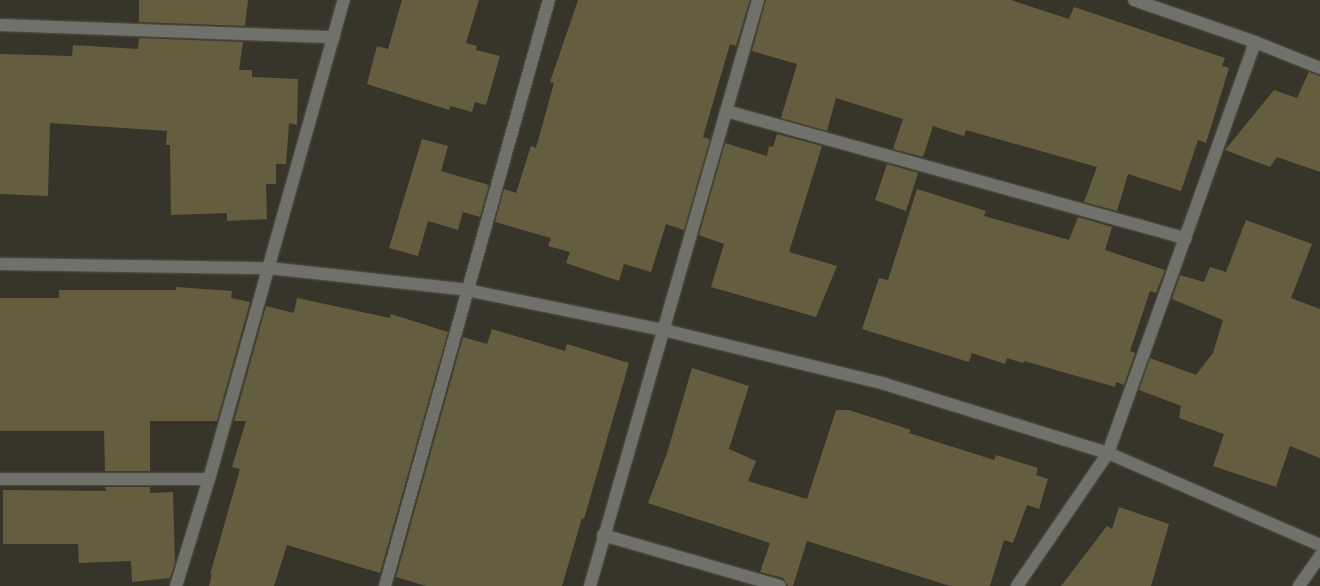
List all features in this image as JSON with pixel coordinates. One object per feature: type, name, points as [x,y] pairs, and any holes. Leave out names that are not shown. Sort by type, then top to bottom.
[{"type":"street","points":[[176,586],[209,479],[344,0]]},
{"type":"street","points":[[385,586],[549,0]]},
{"type":"street","points":[[590,586],[603,535],[664,330],[758,0]]},
{"type":"street","points":[[1134,0],[1255,42],[1320,68]]},
{"type":"street","points":[[0,25],[334,37]]},
{"type":"street","points":[[1018,586],[1108,453],[1255,42]]},
{"type":"street","points":[[726,111],[1186,239]]},
{"type":"street","points":[[0,264],[269,268],[467,290],[664,330],[885,384],[1108,453],[1320,545]]},
{"type":"street","points":[[0,479],[209,479]]},
{"type":"street","points":[[603,535],[780,586]]},
{"type":"street","points":[[1299,586],[1320,556]]},
{"type":"building","points":[[139,0],[248,0],[245,26],[139,22]]},
{"type":"building","points":[[402,0],[479,0],[466,43],[477,46],[476,50],[500,56],[486,105],[475,102],[472,112],[450,106],[449,110],[367,84],[377,46],[388,49]]},
{"type":"building","points":[[578,0],[750,0],[736,46],[730,44],[703,137],[710,139],[684,230],[666,224],[651,272],[624,264],[619,281],[566,263],[570,252],[548,246],[551,238],[495,222],[504,189],[516,193],[531,146],[536,148],[554,83],[550,82]]},
{"type":"building","points":[[766,0],[1011,0],[1069,19],[1074,7],[1225,58],[1222,66],[1229,68],[1206,143],[1198,140],[1181,191],[1128,174],[1117,211],[1084,202],[1097,167],[966,130],[964,136],[933,126],[923,157],[893,149],[903,119],[836,98],[827,131],[781,118],[797,64],[752,51]]},
{"type":"building","points":[[139,38],[243,42],[239,70],[252,70],[252,77],[298,79],[297,125],[289,123],[286,164],[276,164],[276,184],[266,184],[267,219],[227,221],[227,213],[171,215],[170,145],[166,145],[167,131],[50,123],[48,196],[0,194],[0,54],[72,56],[73,45],[138,49]]},
{"type":"building","points":[[1309,72],[1320,76],[1320,172],[1277,157],[1270,167],[1225,150],[1274,90],[1297,98]]},
{"type":"building","points":[[777,134],[822,146],[789,252],[837,266],[816,317],[711,287],[724,244],[699,235],[725,143],[767,156],[769,146],[773,147]]},
{"type":"building","points":[[422,139],[448,146],[441,171],[489,185],[480,217],[463,212],[458,230],[428,221],[418,256],[389,248]]},
{"type":"building","points":[[887,164],[918,173],[906,211],[875,200]]},
{"type":"building","points":[[917,189],[986,211],[984,216],[1069,240],[1078,217],[1112,227],[1105,250],[1165,270],[1156,293],[1150,291],[1130,351],[1135,353],[1124,385],[1116,382],[1115,387],[1024,361],[1023,363],[1007,358],[1005,364],[972,353],[969,362],[862,329],[879,278],[888,280]]},
{"type":"building","points":[[1246,220],[1312,244],[1291,298],[1320,309],[1320,458],[1290,446],[1276,487],[1213,466],[1224,434],[1179,418],[1181,406],[1139,390],[1150,358],[1196,375],[1213,353],[1223,320],[1172,299],[1180,275],[1204,282],[1210,267],[1226,272]]},
{"type":"building","points":[[176,287],[232,291],[231,298],[250,302],[217,421],[150,421],[150,471],[105,471],[104,431],[0,431],[0,298],[59,298],[59,290],[176,290]]},
{"type":"building","points":[[297,298],[390,318],[391,314],[448,332],[380,573],[287,545],[274,586],[209,586],[212,574],[210,575],[240,469],[232,467],[246,421],[234,421],[266,306],[294,313]]},
{"type":"building","points":[[492,329],[565,351],[567,344],[629,363],[584,519],[582,518],[562,586],[426,586],[396,577],[463,337],[487,344]]},
{"type":"building","points":[[692,368],[749,386],[729,449],[756,461],[748,481],[807,499],[836,410],[849,410],[911,430],[909,433],[994,460],[996,455],[1038,468],[1036,475],[1048,479],[1039,509],[1027,505],[1013,543],[1004,540],[990,586],[950,586],[807,541],[793,586],[788,586],[783,578],[760,572],[770,543],[648,503],[667,453]]},
{"type":"building","points":[[105,487],[150,487],[150,493],[173,492],[175,563],[170,578],[132,582],[131,561],[79,563],[78,544],[3,544],[3,490],[106,491]]},
{"type":"building","points":[[1119,507],[1169,524],[1151,586],[1061,586],[1107,526],[1112,529]]}]
